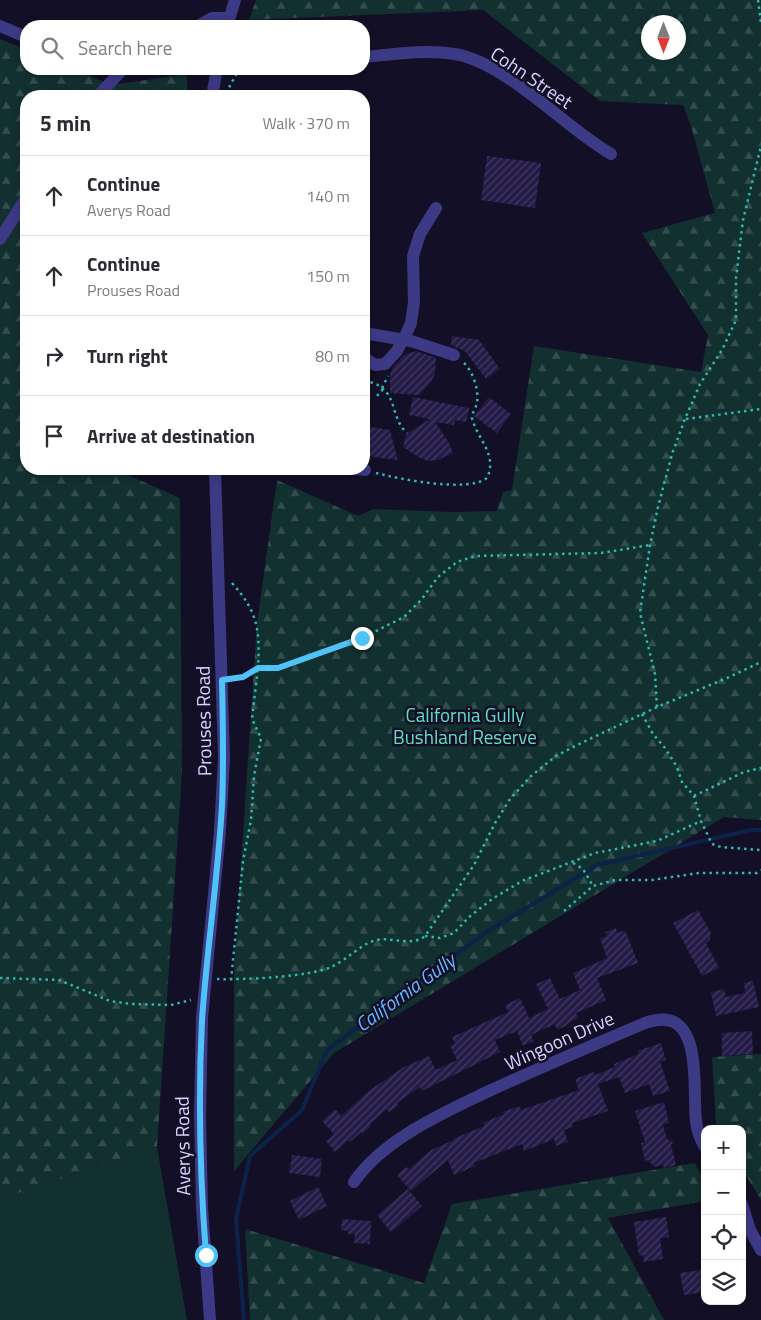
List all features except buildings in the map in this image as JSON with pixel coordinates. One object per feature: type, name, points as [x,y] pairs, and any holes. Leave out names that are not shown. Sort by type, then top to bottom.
[{"type":"street","points":[[229,20],[235,0]]},
{"type":"street","points":[[0,26],[20,34]]},
{"type":"street","name":"Cohn Street","points":[[370,56],[402,53],[438,53],[456,54],[471,59],[500,73],[587,139],[611,154]]},
{"type":"street","points":[[103,90],[117,75]]},
{"type":"street","points":[[213,90],[216,75]]},
{"type":"street","points":[[0,239],[20,207]]},
{"type":"street","points":[[370,364],[375,366],[385,364],[397,351],[411,323],[414,302],[413,256],[420,234],[436,208]]},
{"type":"street","points":[[370,334],[403,339],[454,355]]},
{"type":"street","name":"Prouses Road","points":[[206,975],[222,806],[224,758],[215,475]]},
{"type":"street","name":"Averys Road","points":[[206,975],[200,1067],[200,1160],[210,1320]]},
{"type":"street","name":"Wingoon Drive","points":[[354,1182],[374,1158],[427,1121],[536,1070],[645,1023],[660,1019],[672,1020],[678,1024],[688,1039],[692,1059],[697,1127],[701,1137]]},
{"type":"street","points":[[745,1215],[750,1230],[761,1250]]},
{"type":"path","points":[[758,0],[761,22]]},
{"type":"path","points":[[227,90],[236,75]]},
{"type":"path","points":[[657,707],[655,674],[640,613],[650,545],[672,454],[685,419],[700,384],[722,350],[736,320],[736,278],[743,220],[761,146]]},
{"type":"path","points":[[370,471],[425,482],[470,484],[481,482],[487,478],[490,465],[488,451],[472,418],[477,401],[476,385],[466,365],[454,355]]},
{"type":"path","points":[[370,382],[383,389],[392,401],[401,424],[407,432]]},
{"type":"path","points":[[377,396],[383,389]]},
{"type":"path","points":[[685,419],[761,408]]},
{"type":"path","points":[[222,680],[243,677],[258,668],[278,668],[362,638],[404,617],[421,600],[438,577],[457,562],[476,556],[601,554],[650,545]]},
{"type":"path","points":[[219,582],[230,581],[245,597],[257,623],[259,649],[252,719],[261,738],[254,776],[251,820],[243,861],[231,980]]},
{"type":"path","points":[[206,975],[231,980],[300,974],[330,968],[374,941],[410,942],[421,940],[474,865],[495,822],[510,799],[531,776],[556,756],[657,707],[761,662]]},
{"type":"path","points":[[642,714],[653,734],[677,767],[682,782],[694,796],[701,822],[712,844],[721,847],[761,850]]},
{"type":"path","points":[[694,796],[744,772],[761,768]]},
{"type":"path","points":[[425,936],[440,938],[454,933],[469,917],[499,895],[522,882],[595,853],[657,841],[701,822]]},
{"type":"path","points":[[573,863],[582,869],[593,886]]},
{"type":"path","points":[[564,911],[593,886],[615,880],[652,880],[699,873],[757,873],[761,870]]},
{"type":"path","points":[[0,978],[59,980],[110,1001],[131,1004],[171,1005],[204,996]]},
{"type":"green space","name":"California Gully Bushland Reserve","points":[[256,0],[761,0],[761,820],[724,817],[334,1053],[234,1171],[234,971],[257,623],[277,480],[358,516],[373,509],[452,512],[497,511],[503,492],[512,490],[534,346],[701,372],[708,335],[642,233],[715,213],[691,126],[683,105],[600,101],[483,10],[249,20]]},
{"type":"green space","points":[[0,39],[20,47],[20,75],[88,75],[112,85],[187,75],[187,90],[20,90],[20,475],[128,475],[180,498],[182,773],[157,1147],[0,1199]]},
{"type":"green space","points":[[761,1054],[761,1200],[746,1176],[746,1125],[716,1125],[712,1057]]},
{"type":"green space","points":[[157,1147],[187,1320],[0,1320],[0,1199]]},
{"type":"green space","points":[[695,1163],[701,1176],[701,1202],[608,1218],[664,1320],[250,1320],[245,1229],[424,1283],[452,1204]]},
{"type":"waterway","name":"California Gully","points":[[244,1320],[236,1219],[250,1156],[302,1110],[327,1050],[485,933],[597,865],[751,830],[761,830]]},
{"type":"route","points":[[206,1255],[200,1160],[200,1067],[202,1018],[222,806],[224,758],[222,680],[243,677],[258,668],[278,668],[362,638]]}]
